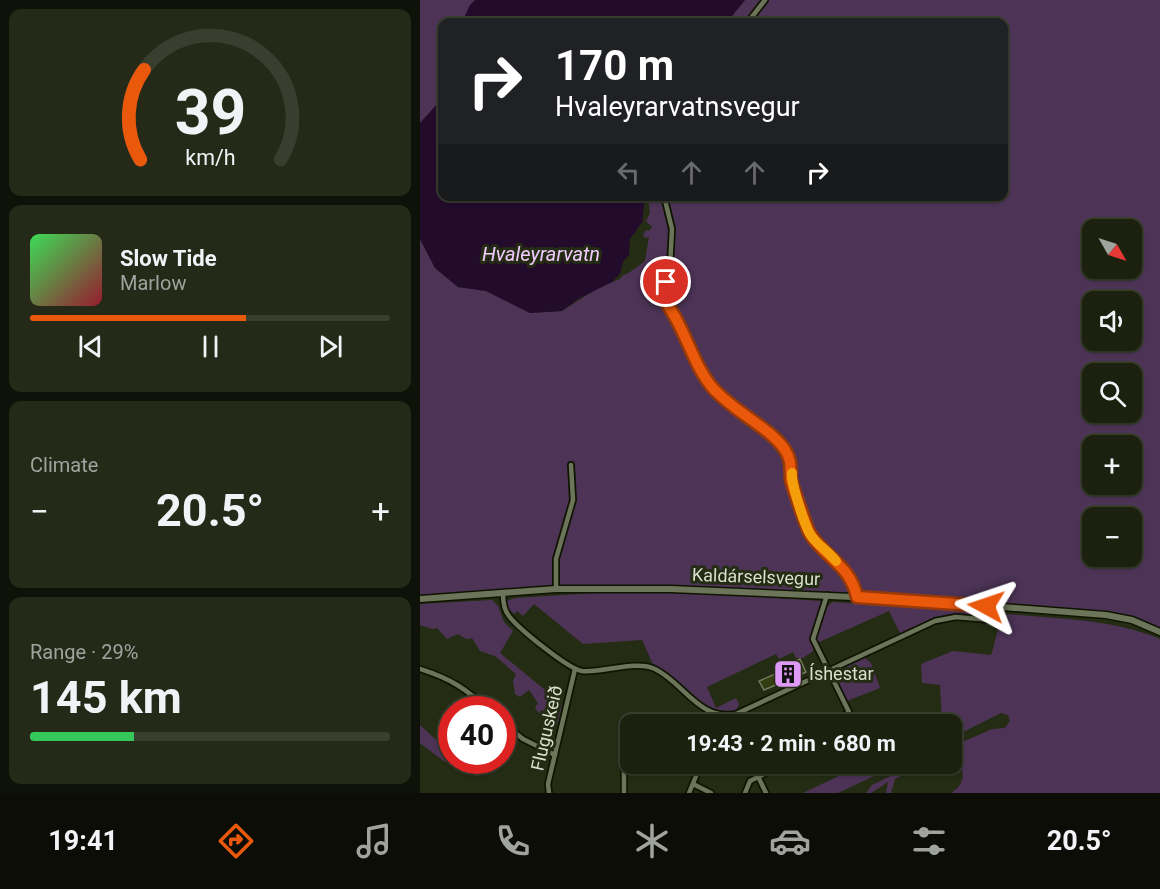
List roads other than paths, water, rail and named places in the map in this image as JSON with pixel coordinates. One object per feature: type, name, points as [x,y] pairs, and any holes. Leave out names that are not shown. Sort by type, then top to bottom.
[{"type":"street","points":[[751,18],[765,0]]},
{"type":"street","points":[[665,201],[672,229],[670,267],[665,289],[669,307],[713,388],[784,448],[789,458],[791,481],[807,530],[846,572],[855,586],[857,597]]},
{"type":"street","points":[[556,589],[556,559],[573,500],[571,465]]},
{"type":"street","name":"Kaldárselsvegur","points":[[420,599],[556,589],[648,588],[827,595],[1083,612],[1125,618],[1160,632]]},
{"type":"street","points":[[502,594],[504,608],[512,620],[560,660],[575,669],[585,671],[640,666],[653,668],[704,710],[721,716],[736,714],[935,621],[956,617],[991,620],[995,618],[1000,608]]},
{"type":"street","points":[[827,595],[813,639],[849,712],[846,714]]},
{"type":"street","points":[[420,669],[443,676],[462,686],[473,696]]},
{"type":"street","name":"Fluguskeið","points":[[549,793],[548,784],[575,669]]},
{"type":"street","points":[[516,734],[523,740],[555,755]]},
{"type":"street","points":[[624,774],[624,793]]},
{"type":"street","points":[[689,793],[698,774]]},
{"type":"street","points":[[757,774],[766,793]]},
{"type":"street","points":[[745,793],[750,781],[765,774]]},
{"type":"street","points":[[693,784],[711,793]]},
{"type":"water","points":[[475,0],[745,0],[730,18],[464,18]]},
{"type":"water","name":"Hvaleyrarvatn","points":[[438,103],[438,201],[645,201],[643,221],[630,239],[629,255],[623,262],[620,274],[612,282],[578,299],[562,311],[530,313],[486,291],[458,287],[435,268],[420,239],[420,123]]},
{"type":"place","name":"Íshestar","points":[[788,674]]}]
